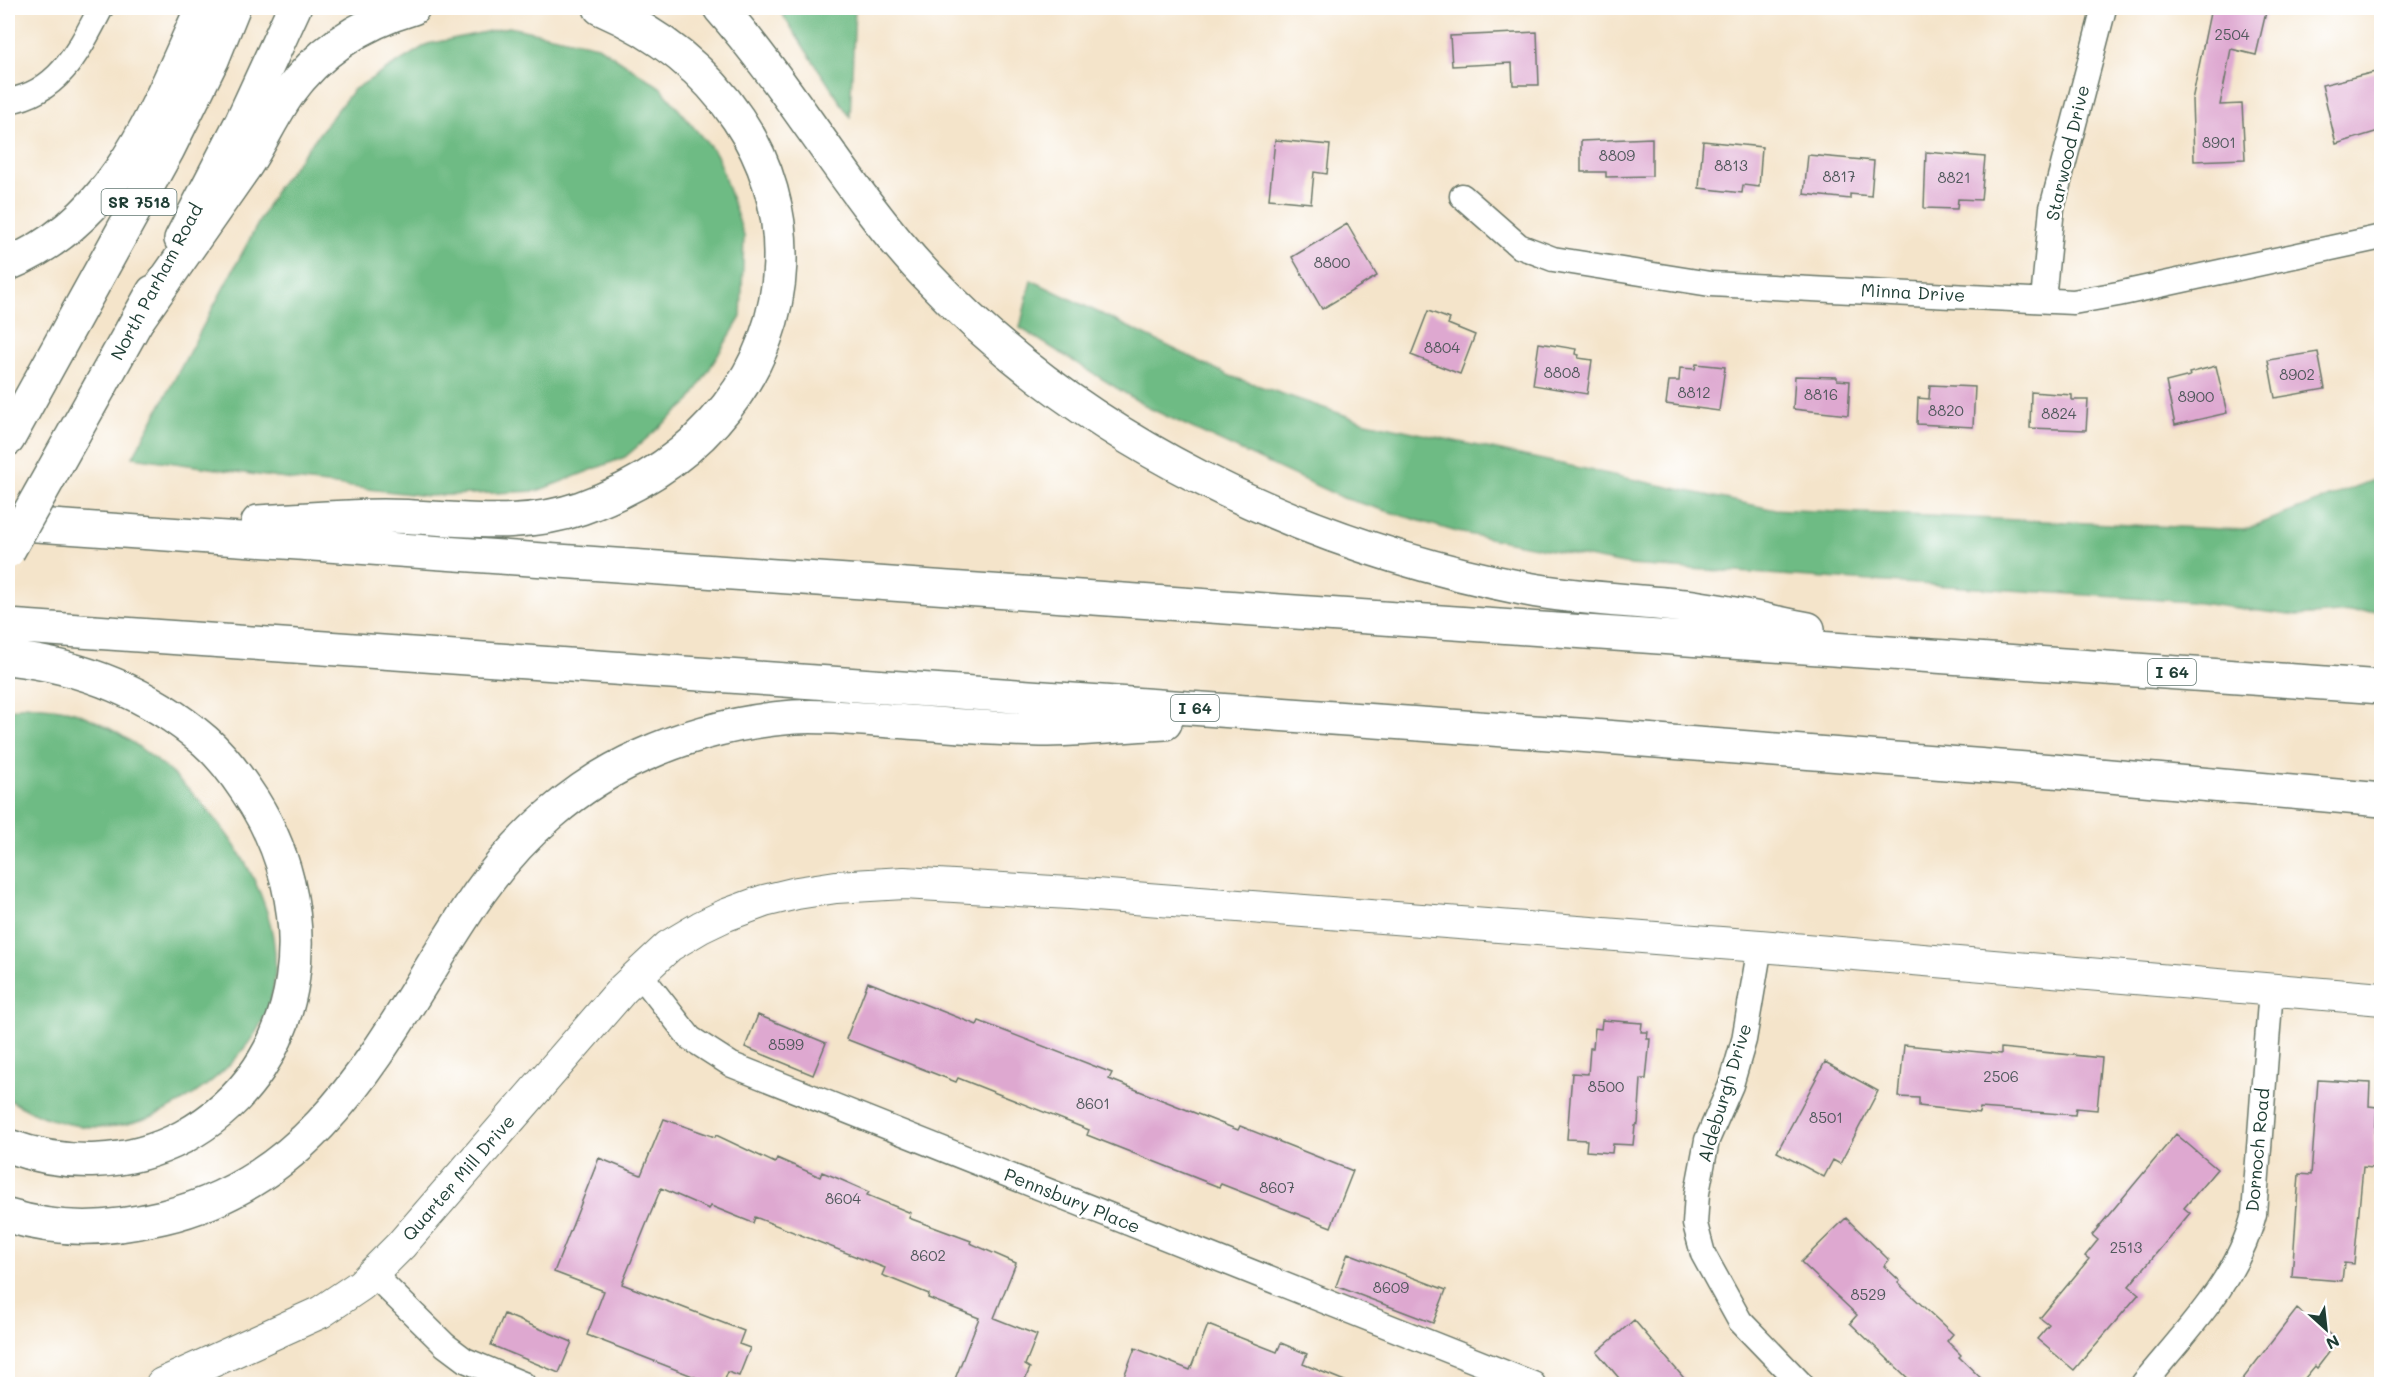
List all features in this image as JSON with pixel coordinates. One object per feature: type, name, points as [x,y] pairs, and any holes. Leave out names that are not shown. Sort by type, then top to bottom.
[{"type":"highway","points":[[8,264],[28,256],[62,235],[110,188],[133,152],[202,8]]},
{"type":"highway","name":"SR 7518","points":[[8,439],[168,149],[212,60],[232,8]]},
{"type":"highway","name":"North Parham Road","points":[[8,551],[139,318],[242,121],[294,8]]},
{"type":"highway","points":[[139,318],[258,147],[287,96],[306,71],[327,51],[354,32],[385,16],[412,8]]},
{"type":"highway","points":[[116,530],[384,516],[476,521],[511,521],[548,517],[580,508],[612,495],[660,469],[684,452],[718,420],[753,368],[767,335],[775,306],[780,257],[778,222],[769,180],[754,143],[728,103],[707,78],[684,56],[657,37],[631,21],[600,8]]},
{"type":"highway","points":[[720,8],[747,38],[890,235],[973,323],[1057,392],[1101,422],[1213,483],[1285,516],[1355,543],[1428,566],[1481,579],[1543,591],[1688,606],[1963,657]]},
{"type":"highway","name":"I 64","points":[[8,523],[2382,687]]},
{"type":"highway","name":"I 64","points":[[8,626],[1306,716],[2053,771],[2382,800]]},
{"type":"highway","points":[[8,658],[57,665],[104,679],[155,705],[207,743],[231,768],[257,806],[272,834],[282,862],[292,904],[295,932],[292,986],[280,1032],[248,1086],[205,1125],[162,1148],[106,1161],[57,1160],[8,1146]]},
{"type":"highway","points":[[8,1216],[27,1222],[90,1229],[133,1224],[182,1213],[225,1196],[279,1163],[308,1139],[341,1102],[365,1070],[481,890],[516,847],[552,812],[598,779],[639,756],[678,741],[758,721],[797,717],[837,717],[1042,730],[1306,716]]},
{"type":"street","points":[[8,101],[35,93],[58,78],[85,39],[100,8]]},
{"type":"street","name":"Starwood Drive","points":[[2043,300],[2052,208],[2104,8]]},
{"type":"street","name":"Minna Drive","points":[[1462,196],[1519,246],[1553,259],[1710,284],[2073,302],[2382,237]]},
{"type":"street","name":"Quarter Mill Drive","points":[[162,1384],[321,1312],[355,1290],[401,1245],[623,990],[669,946],[701,927],[764,901],[797,893],[836,887],[904,883],[1069,893],[1760,946],[2382,999]]},
{"type":"street","name":"Aldeburgh Drive","points":[[1760,946],[1744,1040],[1731,1084],[1707,1140],[1697,1193],[1695,1224],[1703,1254],[1740,1322],[1801,1384]]},
{"type":"street","name":"Pennsbury Place","points":[[640,974],[690,1038],[732,1065],[1533,1384]]},
{"type":"street","name":"Dornoch Road","points":[[2143,1384],[2226,1280],[2250,1230],[2254,1214],[2271,989]]},
{"type":"street","points":[[373,1274],[445,1345],[465,1360],[523,1384]]},
{"type":"green space","points":[[778,8],[855,8],[850,117]]},
{"type":"green space","points":[[509,27],[598,46],[660,87],[717,155],[744,236],[741,317],[690,401],[625,457],[537,491],[427,496],[133,457],[277,188],[353,90],[428,44]]},
{"type":"green space","points":[[1031,280],[1230,376],[1362,421],[1771,509],[2244,530],[2381,477],[2381,610],[2297,616],[2192,602],[1629,565],[1457,532],[1343,498],[1149,408],[1020,328]]},
{"type":"green space","points":[[26,705],[61,709],[80,714],[117,733],[154,759],[190,791],[222,828],[248,868],[266,910],[275,953],[272,995],[263,1019],[248,1043],[229,1065],[181,1102],[154,1116],[128,1124],[90,1127],[65,1123],[29,1111],[8,1099],[8,711]]},
{"type":"building","points":[[2211,8],[2267,8],[2256,55],[2231,49],[2220,105],[2242,104],[2245,159],[2194,161],[2192,100]]},
{"type":"building","points":[[1537,32],[1539,85],[1513,85],[1512,63],[1452,66],[1450,36]]},
{"type":"building","points":[[2375,72],[2382,100],[2382,130],[2336,144],[2322,85]]},
{"type":"building","points":[[1652,138],[1652,176],[1606,177],[1606,172],[1581,172],[1581,141]]},
{"type":"building","points":[[1275,140],[1330,145],[1327,174],[1314,172],[1311,203],[1269,199]]},
{"type":"building","points":[[1703,141],[1762,147],[1759,187],[1743,185],[1742,193],[1699,188]]},
{"type":"building","points":[[1926,152],[1985,157],[1981,200],[1958,199],[1957,209],[1924,208]]},
{"type":"building","points":[[1808,155],[1874,161],[1871,196],[1850,194],[1850,199],[1804,194]]},
{"type":"building","points":[[1347,224],[1377,276],[1322,309],[1292,257]]},
{"type":"building","points":[[1428,311],[1450,319],[1448,324],[1475,335],[1460,374],[1411,355]]},
{"type":"building","points":[[1539,343],[1576,349],[1575,354],[1579,355],[1578,358],[1592,360],[1587,394],[1533,385]]},
{"type":"building","points":[[2318,352],[2325,389],[2275,398],[2268,360]]},
{"type":"building","points":[[1696,364],[1725,367],[1719,411],[1666,404],[1669,381],[1679,381],[1680,368],[1695,369]]},
{"type":"building","points":[[2216,366],[2227,413],[2175,425],[2166,382]]},
{"type":"building","points":[[1795,376],[1837,377],[1837,380],[1850,381],[1848,415],[1793,409]]},
{"type":"building","points":[[1930,385],[1975,387],[1973,427],[1917,424],[1918,398],[1929,399]]},
{"type":"building","points":[[2031,392],[2072,395],[2072,400],[2088,400],[2086,430],[2030,428]]},
{"type":"building","points":[[868,982],[977,1025],[979,1021],[1112,1073],[1109,1079],[1238,1130],[1240,1126],[1353,1171],[1331,1227],[1221,1184],[1219,1187],[1087,1135],[1089,1130],[958,1078],[956,1082],[846,1039]]},
{"type":"building","points":[[758,1015],[826,1043],[813,1075],[745,1047]]},
{"type":"building","points":[[1602,1020],[1642,1023],[1641,1032],[1648,1032],[1647,1039],[1650,1039],[1646,1079],[1641,1079],[1638,1124],[1635,1126],[1633,1145],[1613,1144],[1612,1153],[1586,1151],[1587,1140],[1567,1139],[1572,1073],[1588,1074],[1590,1048],[1593,1048],[1595,1028],[1601,1029]]},
{"type":"building","points":[[1904,1045],[2001,1054],[2001,1048],[2102,1058],[2097,1110],[2076,1108],[2075,1115],[1980,1108],[1979,1113],[1919,1106],[1919,1098],[1899,1097]]},
{"type":"building","points":[[1825,1062],[1878,1091],[1840,1164],[1833,1160],[1824,1177],[1777,1152]]},
{"type":"building","points":[[2318,1080],[2370,1083],[2369,1106],[2377,1107],[2373,1168],[2363,1167],[2354,1264],[2344,1263],[2342,1281],[2292,1277],[2299,1174],[2311,1175]]},
{"type":"building","points":[[664,1119],[715,1137],[716,1135],[775,1163],[777,1158],[820,1177],[822,1172],[837,1178],[869,1192],[867,1195],[911,1213],[909,1218],[971,1241],[970,1243],[1016,1263],[994,1318],[1037,1335],[1025,1365],[1030,1368],[1023,1384],[953,1384],[979,1318],[928,1298],[929,1294],[882,1275],[885,1268],[755,1217],[753,1223],[711,1206],[709,1209],[661,1188],[622,1284],[744,1331],[739,1344],[750,1348],[739,1376],[728,1372],[723,1384],[713,1384],[587,1335],[604,1291],[554,1272],[599,1158],[641,1175]]},
{"type":"building","points":[[2176,1134],[2217,1169],[2184,1208],[2190,1213],[2129,1286],[2139,1294],[2074,1370],[2037,1339],[2049,1325],[2040,1318],[2089,1259],[2085,1256],[2098,1240],[2092,1235]]},
{"type":"building","points":[[1846,1218],[1889,1260],[1884,1266],[1900,1281],[1898,1283],[1953,1334],[1947,1341],[1961,1355],[1959,1357],[1987,1384],[1914,1384],[1850,1323],[1857,1315],[1801,1262]]},
{"type":"building","points":[[1348,1253],[1446,1290],[1433,1323],[1336,1286]]},
{"type":"building","points":[[2297,1309],[2338,1341],[2317,1368],[2315,1366],[2300,1384],[2239,1384]]},
{"type":"building","points":[[504,1314],[572,1342],[559,1373],[491,1345]]},
{"type":"building","points":[[1634,1320],[1689,1384],[1624,1384],[1597,1352]]},
{"type":"building","points":[[1208,1325],[1277,1352],[1281,1343],[1307,1354],[1303,1364],[1352,1384],[1121,1384],[1135,1348],[1190,1370]]}]
